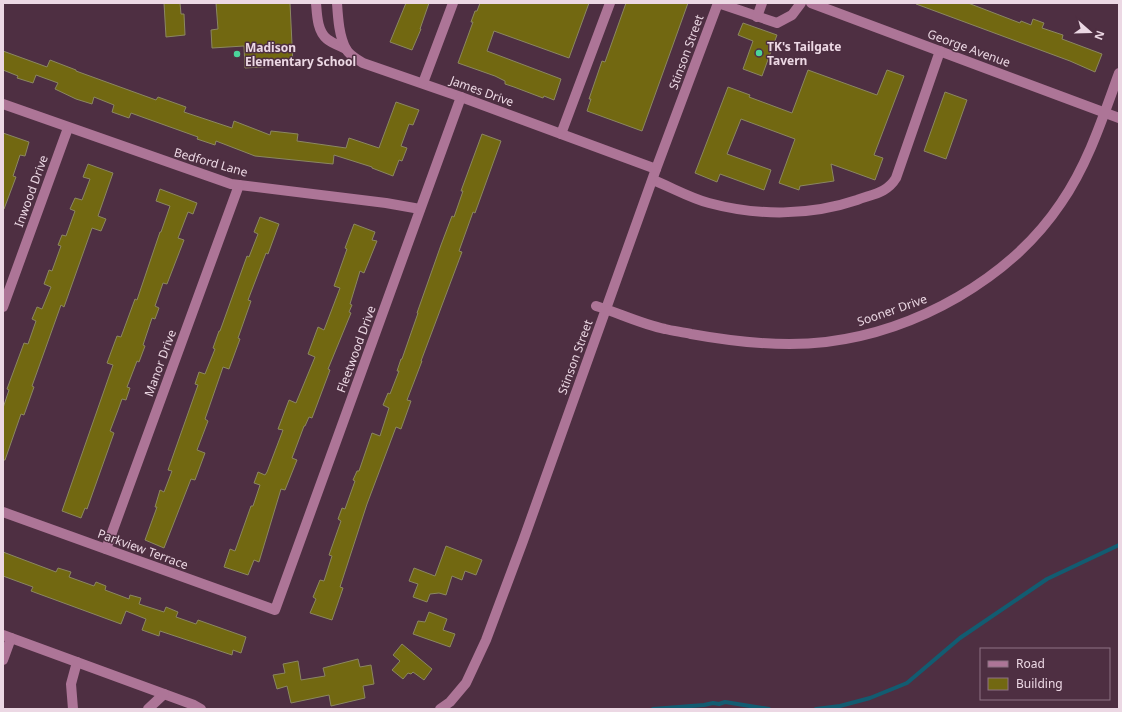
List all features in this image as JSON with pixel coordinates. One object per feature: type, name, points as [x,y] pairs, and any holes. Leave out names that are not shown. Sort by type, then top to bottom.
[{"type":"street","name":"James Drive","points":[[316,3],[319,26],[322,34],[327,39],[346,49],[354,58],[363,63],[423,83],[656,169]]},
{"type":"street","points":[[337,3],[341,34],[346,49]]},
{"type":"street","points":[[423,83],[453,3]]},
{"type":"street","points":[[561,134],[610,3]]},
{"type":"street","points":[[718,3],[777,23],[792,15],[801,3]]},
{"type":"street","name":"Stinson Street","points":[[440,709],[450,702],[466,683],[477,663],[523,541],[652,180],[718,3]]},
{"type":"street","points":[[757,17],[762,3]]},
{"type":"street","name":"George Avenue","points":[[811,3],[1119,118]]},
{"type":"street","points":[[652,180],[708,203],[747,211],[810,211],[845,204],[886,190],[892,185],[896,178],[940,51]]},
{"type":"street","name":"Sooner Drive","points":[[596,306],[664,329],[741,342],[769,343],[825,342],[850,338],[876,332],[922,315],[955,300],[980,283],[1012,258],[1035,236],[1051,217],[1070,190],[1096,135],[1119,73]]},
{"type":"street","name":"Fleetwood Drive","points":[[275,610],[461,97]]},
{"type":"street","name":"Bedford Lane","points":[[3,104],[213,178],[239,185],[378,202],[420,209]]},
{"type":"street","name":"Inwood Drive","points":[[3,307],[68,128]]},
{"type":"street","name":"Manor Drive","points":[[106,549],[239,185]]},
{"type":"street","name":"Parkview Terrace","points":[[3,512],[275,610]]},
{"type":"street","points":[[3,660],[7,636],[194,705],[201,709]]},
{"type":"street","points":[[73,709],[71,684],[77,662]]},
{"type":"street","points":[[148,709],[164,694]]},
{"type":"building","points":[[164,3],[180,3],[181,14],[184,14],[185,35],[166,37]]},
{"type":"building","points":[[216,3],[290,3],[293,65],[245,68],[244,46],[212,48],[211,30],[218,29]]},
{"type":"building","points":[[406,3],[429,3],[421,29],[412,50],[390,42]]},
{"type":"building","points":[[480,3],[589,3],[569,58],[494,31],[487,51],[561,79],[554,100],[544,96],[543,98],[505,84],[505,81],[495,76],[458,63],[473,22],[471,22],[475,11],[477,11]]},
{"type":"building","points":[[626,3],[688,3],[642,131],[587,111],[591,99],[589,99],[602,61],[605,62]]},
{"type":"building","points":[[968,3],[1020,23],[1021,21],[1031,25],[1033,19],[1044,23],[1042,28],[1063,35],[1062,39],[1102,54],[1095,72],[1070,61],[916,4]]},
{"type":"building","points":[[743,23],[777,35],[762,76],[743,69],[753,41],[738,35]]},
{"type":"building","points":[[3,51],[47,67],[50,60],[156,100],[158,97],[186,107],[184,112],[232,128],[234,121],[270,135],[271,131],[298,134],[297,141],[346,148],[349,138],[379,148],[396,102],[419,110],[413,125],[409,124],[401,146],[407,148],[402,161],[399,160],[393,176],[372,167],[334,155],[333,164],[255,156],[216,141],[215,145],[197,139],[198,137],[131,113],[129,118],[112,112],[114,105],[94,97],[92,104],[76,99],[55,89],[58,83],[36,75],[33,83],[17,78],[18,76],[3,70]]},
{"type":"building","points":[[808,70],[877,95],[887,70],[904,76],[874,155],[883,158],[875,180],[831,164],[834,181],[800,186],[799,190],[779,183],[795,139],[741,119],[727,154],[771,170],[764,190],[720,174],[717,182],[695,173],[728,87],[750,95],[749,97],[792,113]]},
{"type":"building","points":[[945,92],[967,100],[946,159],[924,151]]},
{"type":"building","points":[[3,133],[29,142],[25,156],[20,155],[13,176],[16,177],[4,209],[3,209]]},
{"type":"building","points":[[482,134],[501,141],[475,213],[473,212],[459,251],[462,252],[407,400],[411,401],[401,429],[396,427],[367,504],[340,587],[343,588],[332,620],[310,613],[316,599],[313,597],[320,580],[324,581],[332,556],[329,555],[341,521],[338,519],[342,508],[345,509],[355,481],[353,480],[357,471],[359,471],[372,433],[380,436],[389,408],[383,405],[388,393],[390,394],[399,371],[397,371],[417,313],[452,216],[454,217],[463,191],[461,191]]},
{"type":"building","points":[[88,164],[113,173],[98,216],[106,219],[101,231],[92,228],[64,307],[61,305],[32,386],[34,387],[24,415],[21,414],[5,460],[3,460],[3,408],[9,390],[7,389],[24,343],[28,344],[36,321],[32,319],[37,307],[42,309],[51,287],[44,284],[49,270],[52,271],[61,246],[58,245],[62,235],[66,236],[75,211],[70,209],[75,198],[82,200],[90,179],[83,177]]},
{"type":"building","points":[[160,189],[197,203],[193,214],[188,212],[178,238],[184,240],[167,284],[163,283],[155,306],[159,308],[155,319],[152,318],[143,345],[145,346],[139,362],[137,361],[127,387],[130,388],[126,400],[122,399],[110,431],[114,433],[87,509],[85,508],[81,518],[62,511],[113,365],[107,363],[117,336],[121,337],[135,299],[137,300],[170,206],[156,201]]},
{"type":"building","points":[[260,217],[279,224],[248,300],[251,301],[238,338],[240,339],[229,369],[223,367],[205,419],[208,421],[197,450],[205,453],[195,480],[191,479],[164,548],[145,540],[157,507],[155,507],[160,490],[164,492],[172,471],[168,470],[198,385],[195,384],[199,372],[205,374],[215,349],[213,348],[247,256],[249,257],[258,234],[254,232]]},
{"type":"building","points":[[354,224],[375,232],[372,240],[377,241],[364,273],[360,271],[350,304],[352,305],[349,312],[351,313],[328,369],[330,370],[312,418],[309,417],[304,426],[292,458],[297,460],[285,490],[281,489],[259,562],[254,560],[248,575],[224,567],[230,549],[235,551],[251,506],[253,506],[260,485],[254,483],[258,472],[265,475],[267,472],[283,430],[278,429],[289,400],[296,403],[315,357],[308,354],[318,327],[324,330],[340,288],[334,286]]},
{"type":"building","points":[[446,546],[482,560],[476,575],[465,571],[462,580],[452,576],[446,595],[439,593],[430,594],[427,602],[413,597],[418,584],[409,581],[414,568],[435,576]]},
{"type":"building","points":[[3,552],[56,572],[58,568],[71,572],[69,577],[94,586],[96,582],[106,586],[105,590],[129,599],[130,595],[141,598],[139,604],[164,612],[166,607],[178,612],[176,617],[196,624],[198,620],[246,637],[241,653],[233,650],[232,655],[160,631],[159,636],[142,630],[146,619],[126,611],[121,624],[31,591],[33,587],[3,576]]},
{"type":"building","points":[[429,612],[447,619],[443,630],[455,634],[450,647],[413,634],[418,621],[425,622]]},
{"type":"building","points":[[402,644],[432,669],[424,680],[413,672],[411,674],[408,673],[403,679],[392,670],[400,661],[393,655]]},
{"type":"building","points":[[358,659],[360,667],[371,665],[374,684],[363,686],[365,698],[331,706],[329,695],[291,703],[287,686],[277,689],[273,675],[285,673],[283,664],[298,661],[301,680],[325,676],[323,668]]},
{"type":"waterway","points":[[816,709],[840,706],[870,698],[907,683],[960,638],[1047,579],[1119,545]]},
{"type":"waterway","points":[[653,709],[713,703],[719,704],[725,702],[769,709]]},
{"type":"place","name":"TK's Tailgate Tavern","points":[[759,53]]},
{"type":"place","name":"Madison Elementary School","points":[[237,54]]}]
